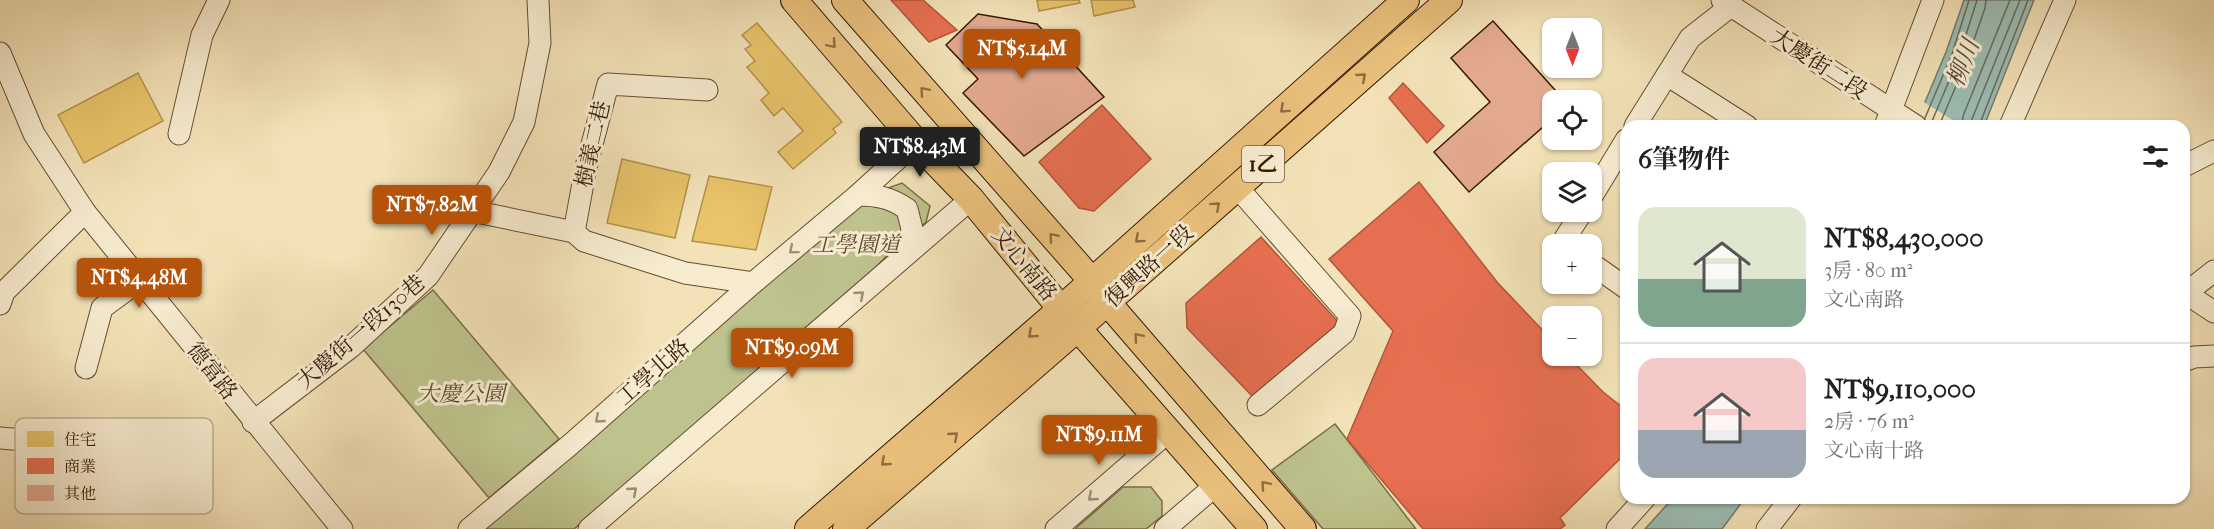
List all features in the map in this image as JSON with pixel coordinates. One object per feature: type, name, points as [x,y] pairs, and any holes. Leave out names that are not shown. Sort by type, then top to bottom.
[{"type":"main road","name":"文心南路","points":[[794,0],[916,142],[971,200],[1061,309],[1254,529]]},
{"type":"main road","name":"文心南路","points":[[844,0],[1092,281],[1107,302],[1303,529]]},
{"type":"main road","name":"復興路一段","points":[[808,529],[1061,309],[1406,0]]},
{"type":"main road","name":"復興路一段","points":[[846,529],[1078,328],[1449,0]]},
{"type":"street","points":[[179,134],[202,35],[219,0]]},
{"type":"street","name":"大慶街一段130巷","points":[[253,422],[351,346],[428,276],[499,172],[524,122],[540,43],[538,0]]},
{"type":"street","points":[[1899,120],[1933,0]]},
{"type":"street","points":[[2013,120],[2065,0]]},
{"type":"street","points":[[1639,120],[1690,38],[1726,3]]},
{"type":"street","name":"大慶街二段","points":[[1726,3],[1899,120]]},
{"type":"street","name":"德富路","points":[[0,53],[33,134],[85,212],[342,529]]},
{"type":"street","points":[[1667,75],[1738,120]]},
{"type":"street","name":"樹義二巷","points":[[574,232],[586,167],[608,84],[707,90]]},
{"type":"street","name":"工學北路","points":[[469,529],[571,444],[916,142]]},
{"type":"street","points":[[1602,180],[1620,150]]},
{"type":"street","points":[[2190,163],[2214,151]]},
{"type":"street","points":[[1237,187],[1350,316],[1344,333],[1258,405]]},
{"type":"street","points":[[858,195],[875,195],[891,199],[907,209],[912,229],[908,253]]},
{"type":"street","points":[[589,529],[971,200]]},
{"type":"street","points":[[472,211],[574,232],[584,241],[685,273],[753,283]]},
{"type":"street","points":[[0,304],[4,292],[85,212]]},
{"type":"street","points":[[1602,271],[1620,284]]},
{"type":"street","points":[[2190,289],[2214,271]]},
{"type":"street","points":[[86,368],[102,308],[140,280]]},
{"type":"street","points":[[2190,296],[2214,312]]},
{"type":"street","points":[[2190,359],[2214,356]]},
{"type":"street","points":[[1056,529],[1168,432]]},
{"type":"street","points":[[0,438],[15,439]]},
{"type":"street","points":[[1165,529],[1216,485]]},
{"type":"street","points":[[1617,529],[1640,504]]},
{"type":"street","points":[[1767,529],[1786,504]]},
{"type":"green space","name":"工學園道","points":[[902,183],[930,206],[926,222],[917,230],[885,189]]},
{"type":"green space","name":"工學園道","points":[[870,202],[888,207],[902,217],[902,240],[876,267],[574,529],[485,529],[852,209]]},
{"type":"green space","name":"大慶公園","points":[[433,290],[559,439],[489,498],[363,349]]},
{"type":"green space","points":[[1335,424],[1416,529],[1323,529],[1272,470]]},
{"type":"green space","points":[[1123,487],[1151,487],[1162,501],[1162,516],[1146,529],[1075,529]]},
{"type":"water","name":"柳川","points":[[1964,0],[2034,0],[1986,120],[1918,120],[1946,52]]},
{"type":"water","points":[[1668,504],[1741,504],[1722,529],[1645,529]]},
{"type":"pier","points":[[1922,101],[1952,120],[1914,120]]},
{"type":"building: 住宅","points":[[1037,0],[1079,0],[1080,3],[1039,11]]},
{"type":"building: 住宅","points":[[1091,0],[1133,0],[1135,7],[1094,16]]},
{"type":"building: 住宅","points":[[757,23],[842,122],[833,129],[836,133],[793,169],[778,152],[803,131],[783,108],[774,116],[761,100],[769,93],[747,67],[755,61],[745,49],[751,45],[742,35]]},
{"type":"building: 住宅","points":[[138,73],[163,121],[84,163],[58,115]]},
{"type":"building: 住宅","points":[[622,159],[690,175],[675,238],[607,223]]},
{"type":"building: 住宅","points":[[709,176],[772,187],[756,250],[692,241]]},
{"type":"building: 商業","points":[[891,0],[923,0],[957,30],[929,42]]},
{"type":"building: 商業","points":[[1403,83],[1444,126],[1427,143],[1389,98]]},
{"type":"building: 商業","points":[[1102,105],[1151,159],[1094,211],[1079,208],[1039,162]]},
{"type":"building: 商業","points":[[1419,182],[1497,282],[1542,329],[1542,366],[1578,366],[1603,392],[1620,405],[1620,459],[1560,518],[1565,525],[1560,529],[1423,529],[1347,439],[1393,331],[1329,259]]},
{"type":"building: 商業","points":[[1261,237],[1339,323],[1252,396],[1187,328],[1186,303]]},
{"type":"building: 其他","points":[[978,14],[1037,24],[1104,97],[1024,156],[963,93],[978,79],[946,45]]},
{"type":"building: 其他","points":[[1493,21],[1555,90],[1542,90],[1542,128],[1469,192],[1434,152],[1490,102],[1451,58]]}]
